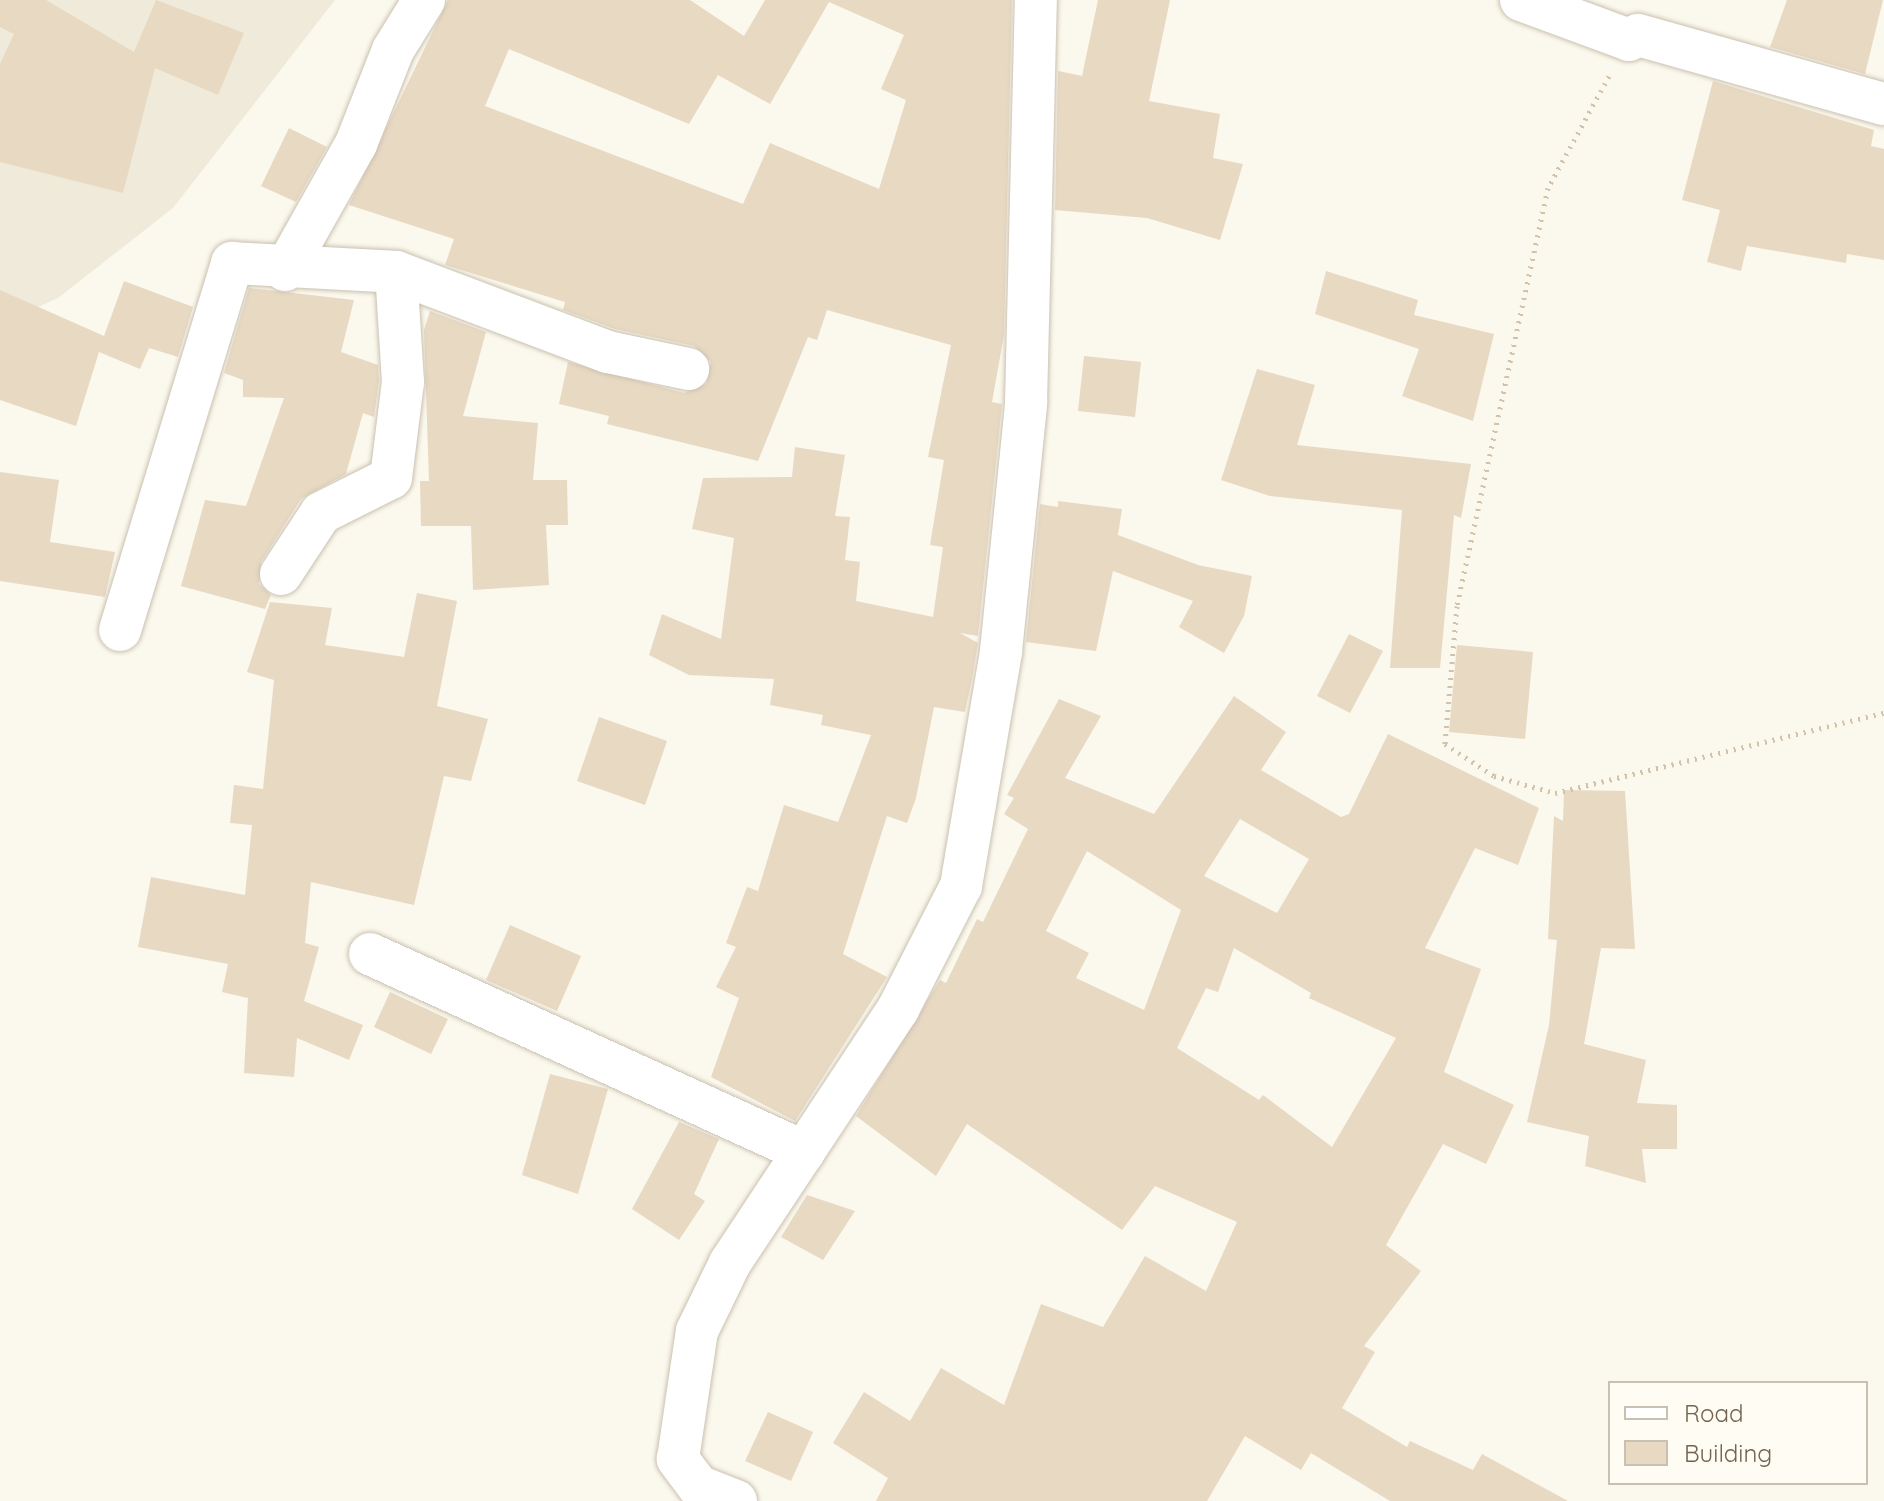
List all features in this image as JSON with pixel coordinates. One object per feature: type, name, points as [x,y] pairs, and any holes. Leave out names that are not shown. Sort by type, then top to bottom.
[{"type":"street","points":[[285,270],[356,144],[393,50],[424,0]]},
{"type":"street","points":[[736,1501],[698,1486],[678,1459],[697,1331],[730,1263],[898,1009],[961,886],[1001,651],[1026,403],[1036,0]]},
{"type":"street","points":[[1521,0],[1629,40],[1638,35],[1884,104]]},
{"type":"street","points":[[120,630],[224,273],[239,260],[285,270],[396,272],[608,352],[688,369]]},
{"type":"street","points":[[281,574],[321,513],[391,478],[403,382],[396,272]]},
{"type":"street","points":[[370,954],[804,1152]]},
{"type":"path","points":[[1629,40],[1548,188],[1457,606],[1445,744],[1494,776],[1555,793],[1884,713]]},
{"type":"shaded area","points":[[0,0],[335,0],[173,208],[58,298],[0,324]]},
{"type":"building","points":[[0,0],[46,0],[134,52],[156,0],[244,33],[218,95],[155,68],[123,193],[0,162],[0,64],[14,34],[0,27]]},
{"type":"building","points":[[448,0],[690,0],[744,36],[765,0],[1012,0],[1004,335],[992,402],[1002,404],[978,636],[960,633],[978,643],[972,679],[965,712],[934,707],[916,798],[907,823],[887,816],[843,954],[887,977],[795,1121],[711,1077],[739,998],[716,987],[736,947],[726,943],[747,887],[758,891],[784,805],[838,822],[871,735],[821,725],[823,715],[770,705],[774,679],[689,675],[649,655],[662,614],[721,639],[734,538],[692,529],[703,478],[792,477],[795,447],[845,455],[835,516],[850,517],[845,560],[860,562],[856,601],[933,617],[943,547],[930,545],[944,460],[928,457],[951,345],[827,310],[817,340],[808,337],[758,461],[607,424],[609,416],[559,404],[568,362],[684,393],[706,384],[711,362],[694,346],[615,329],[563,310],[565,302],[445,265],[454,239],[349,205]],"holes":[[[829,2],[904,35],[881,89],[906,100],[879,189],[770,143],[743,204],[485,106],[509,49],[689,124],[718,75],[770,104]]]},
{"type":"building","points":[[1098,0],[1170,0],[1149,101],[1220,114],[1213,158],[1243,164],[1220,240],[1147,218],[1055,210],[1058,71],[1082,76]]},
{"type":"building","points":[[1787,0],[1883,0],[1865,74],[1770,47]]},
{"type":"building","points":[[1713,81],[1874,130],[1871,146],[1884,149],[1884,260],[1847,254],[1846,263],[1747,246],[1741,271],[1707,262],[1720,210],[1682,200]]},
{"type":"building","points":[[289,128],[327,147],[296,202],[261,186]]},
{"type":"building","points":[[1326,271],[1418,300],[1414,315],[1494,334],[1473,421],[1402,396],[1419,349],[1315,314]]},
{"type":"building","points":[[124,281],[193,307],[178,357],[149,348],[140,369],[99,352],[76,426],[0,400],[0,290],[104,336]]},
{"type":"building","points":[[249,288],[354,300],[341,352],[378,365],[379,381],[374,417],[363,413],[346,474],[301,499],[261,562],[259,584],[271,595],[265,609],[181,586],[205,500],[246,506],[284,398],[243,397],[243,380],[224,373]]},
{"type":"building","points":[[430,311],[486,332],[463,416],[538,423],[533,480],[567,480],[568,525],[546,525],[549,585],[473,590],[471,526],[421,526],[420,481],[429,481],[424,330]]},
{"type":"building","points":[[1084,356],[1141,362],[1135,417],[1078,411]]},
{"type":"building","points":[[1257,369],[1315,385],[1297,445],[1471,464],[1461,518],[1454,515],[1440,668],[1390,668],[1402,510],[1270,496],[1221,480]]},
{"type":"building","points":[[0,472],[59,480],[50,542],[115,552],[105,597],[0,581]]},
{"type":"building","points":[[1058,501],[1122,509],[1118,535],[1198,565],[1252,576],[1244,616],[1224,653],[1179,627],[1193,601],[1113,571],[1096,651],[1026,642],[1040,504],[1058,507]]},
{"type":"building","points":[[417,593],[457,601],[437,706],[488,719],[471,781],[444,776],[414,905],[311,882],[305,943],[319,947],[304,1001],[363,1025],[349,1060],[297,1038],[294,1077],[244,1073],[248,998],[222,992],[228,964],[138,947],[151,877],[245,895],[252,825],[230,823],[234,785],[263,789],[274,680],[247,672],[270,602],[332,608],[325,645],[404,657]]},
{"type":"building","points":[[1349,634],[1383,651],[1350,713],[1317,696]]},
{"type":"building","points":[[1457,645],[1533,652],[1525,739],[1449,732]]},
{"type":"building","points":[[1234,696],[1286,732],[1261,770],[1341,817],[1349,814],[1388,734],[1539,808],[1518,865],[1475,848],[1425,948],[1481,969],[1444,1072],[1514,1105],[1486,1164],[1443,1144],[1386,1245],[1421,1271],[1364,1346],[1375,1352],[1342,1408],[1407,1447],[1410,1441],[1473,1470],[1482,1454],[1568,1501],[1390,1501],[1311,1453],[1301,1470],[1245,1436],[1207,1501],[876,1501],[888,1478],[833,1443],[864,1392],[910,1421],[941,1368],[1004,1405],[1041,1304],[1103,1327],[1145,1256],[1206,1291],[1237,1222],[1155,1186],[1122,1230],[967,1124],[936,1176],[856,1116],[940,980],[946,983],[977,919],[983,922],[1028,829],[1004,814],[1014,798],[1007,795],[1059,699],[1101,716],[1065,778],[1154,814]],"holes":[[[1240,819],[1309,859],[1277,913],[1204,876]],[[1087,851],[1181,910],[1144,1010],[1076,978],[1089,953],[1046,931]],[[1234,948],[1311,993],[1309,998],[1396,1038],[1332,1147],[1263,1095],[1259,1100],[1177,1048],[1206,988],[1218,992]]]},
{"type":"building","points":[[599,717],[667,741],[645,805],[577,781]]},
{"type":"building","points":[[1564,790],[1625,791],[1635,949],[1601,948],[1584,1044],[1646,1060],[1637,1103],[1677,1105],[1677,1149],[1642,1149],[1646,1183],[1585,1166],[1589,1136],[1527,1122],[1549,1025],[1557,940],[1548,939],[1554,816],[1563,821]]},
{"type":"building","points":[[510,925],[581,956],[557,1011],[486,980]]},
{"type":"building","points":[[390,992],[448,1019],[431,1054],[374,1027]]},
{"type":"building","points":[[550,1074],[608,1089],[578,1194],[522,1175]]},
{"type":"building","points":[[679,1122],[719,1139],[694,1194],[705,1201],[679,1240],[632,1209]]},
{"type":"building","points":[[807,1195],[855,1211],[823,1260],[781,1237]]},
{"type":"building","points":[[768,1412],[813,1432],[791,1481],[745,1461]]}]
